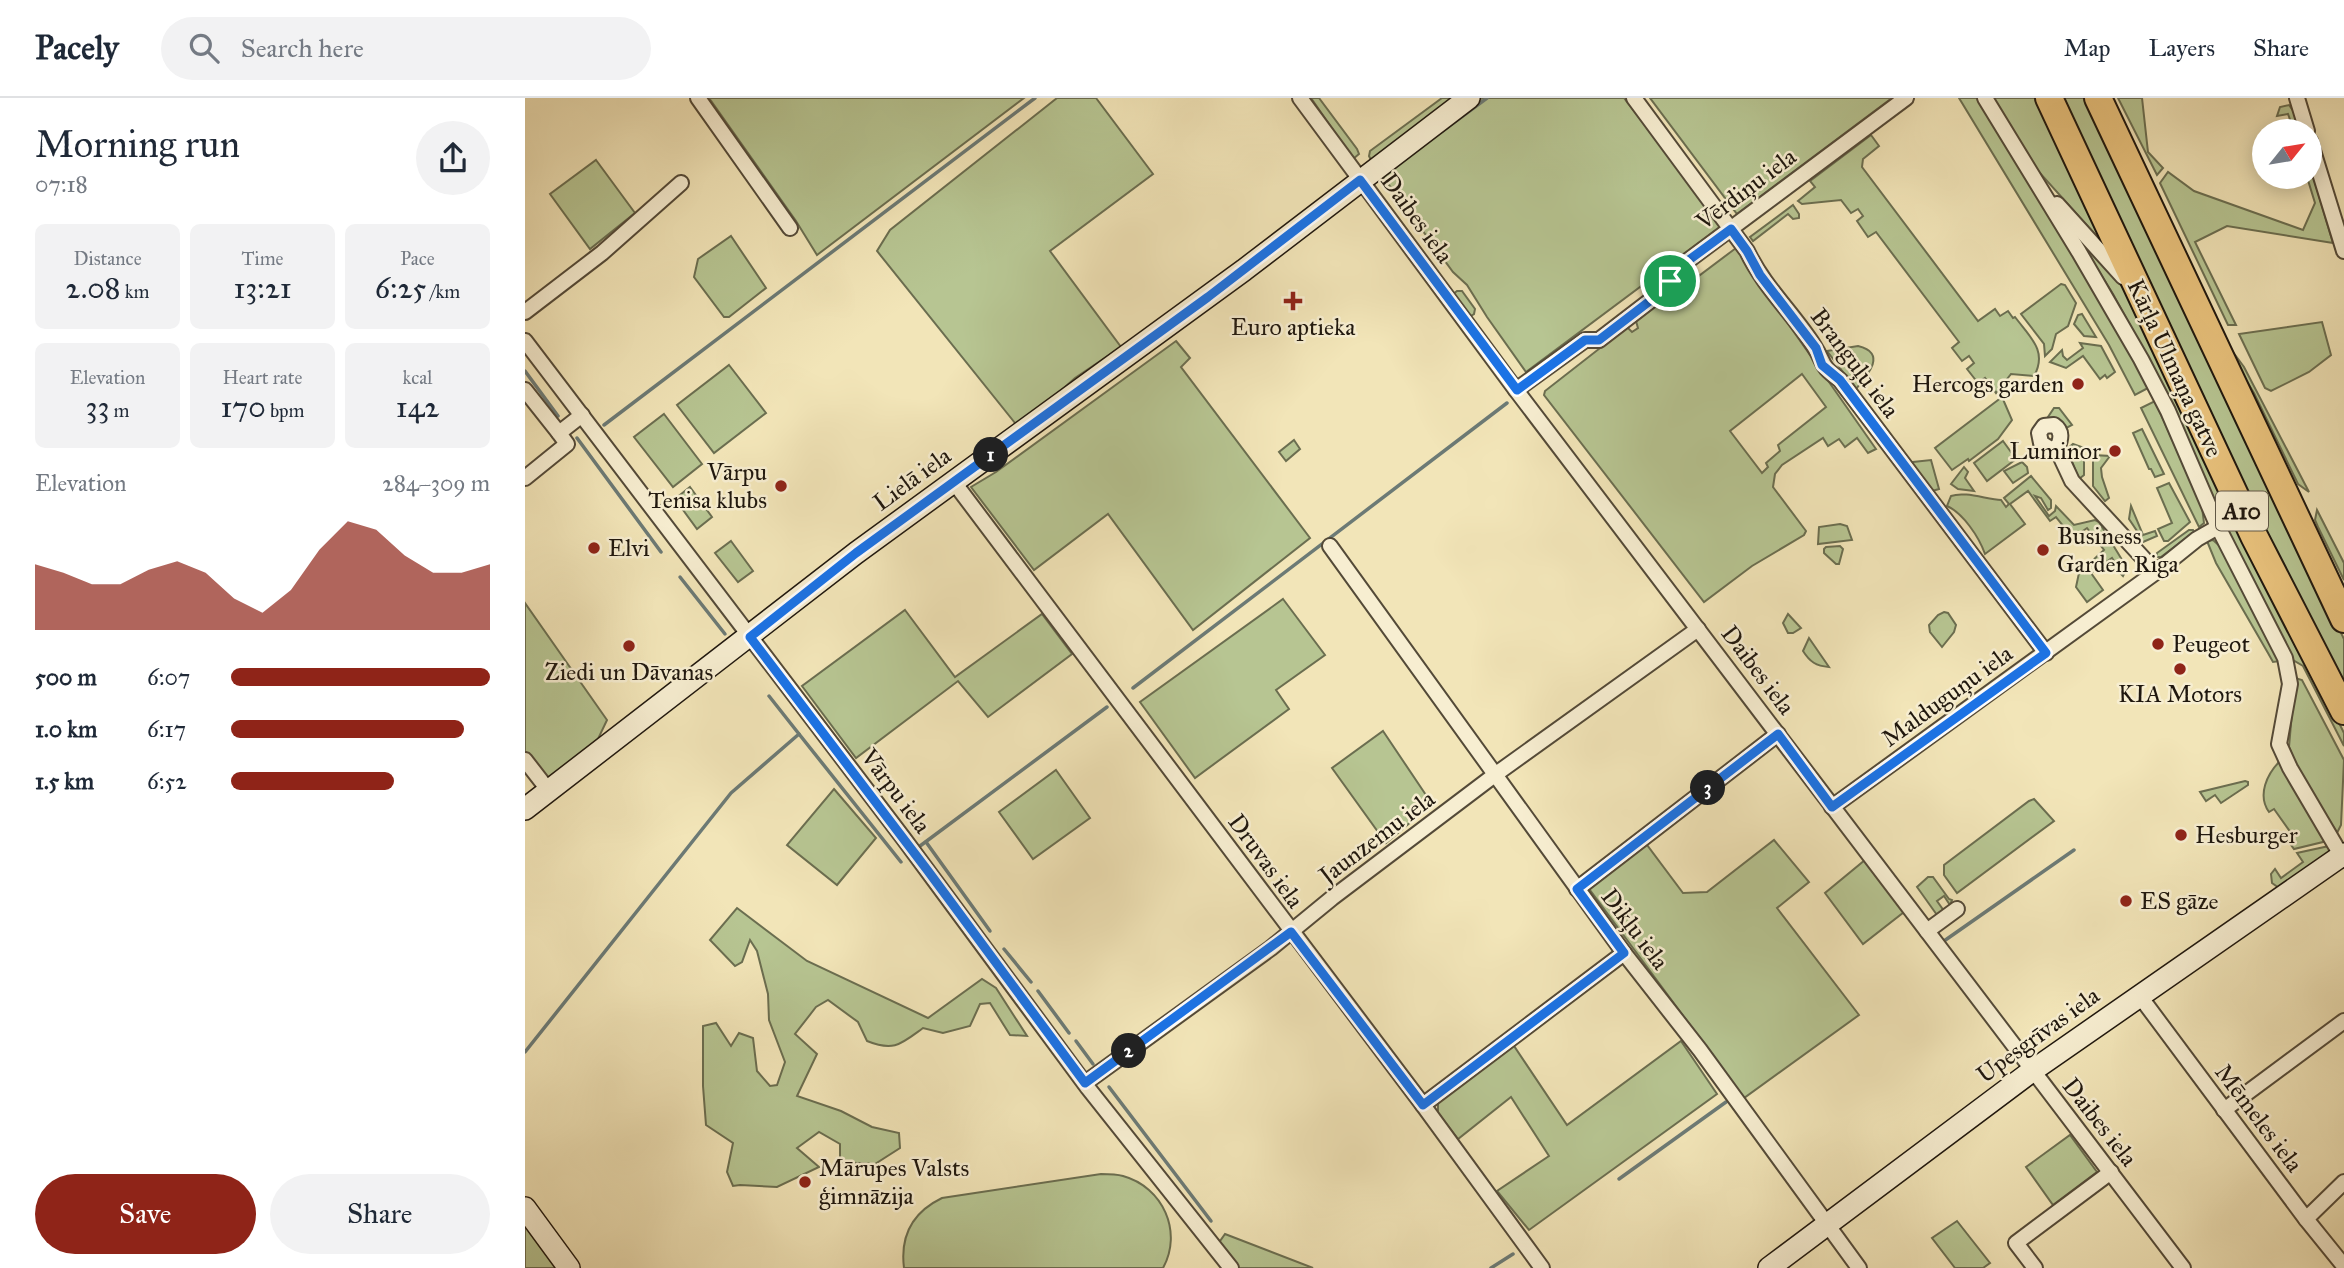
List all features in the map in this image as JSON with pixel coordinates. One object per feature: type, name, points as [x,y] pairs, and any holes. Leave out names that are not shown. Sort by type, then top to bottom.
[{"type":"highway","name":"Kārļa Ulmaņa gatve","points":[[2049,98],[2254,536],[2344,711]]},
{"type":"highway","name":"Kārļa Ulmaņa gatve","points":[[2098,98],[2344,619]]},
{"type":"street","points":[[698,98],[790,228]]},
{"type":"street","name":"Daibes iela","points":[[1300,98],[1517,390],[2183,1268]]},
{"type":"street","name":"Lielā iela","points":[[525,809],[856,553],[1217,290],[1469,98]]},
{"type":"street","name":"Branguļu iela","points":[[1634,98],[1747,251],[1760,275],[1816,348],[1822,365],[1840,380],[2046,653]]},
{"type":"street","name":"Vērdiņu iela","points":[[1517,390],[1585,340],[1599,340],[1668,287],[1674,271],[1906,98]]},
{"type":"street","points":[[1985,98],[2141,359],[2168,411],[2218,527],[2288,667],[2290,684],[2279,744],[2290,768],[2344,857]]},
{"type":"street","points":[[2297,98],[2303,119]]},
{"type":"street","points":[[2035,180],[2109,259],[2146,307]]},
{"type":"street","points":[[2322,180],[2344,251]]},
{"type":"street","points":[[525,312],[602,253],[681,183]]},
{"type":"street","name":"Vārpu iela","points":[[525,341],[936,881],[1085,1083],[1231,1268]]},
{"type":"street","points":[[525,390],[567,444],[525,478]]},
{"type":"street","points":[[559,433],[582,415]]},
{"type":"street","points":[[2057,449],[2072,481],[2156,572]]},
{"type":"street","name":"Druvas iela","points":[[953,481],[1147,736],[1542,1268]]},
{"type":"street","name":"Malduguņu iela","points":[[1832,807],[2046,653],[2197,539],[2218,527]]},
{"type":"street","name":"Dikļu iela","points":[[1330,546],[1577,889],[1700,1049],[1860,1268]]},
{"type":"street","name":"Jaunzemu iela","points":[[1085,1083],[1291,932],[1496,774],[1698,629]]},
{"type":"street","points":[[1577,889],[1778,734]]},
{"type":"street","points":[[525,760],[549,791]]},
{"type":"street","name":"Upesgrīvas iela","points":[[1769,1268],[2032,1070],[2344,857]]},
{"type":"street","points":[[1927,931],[1957,909]]},
{"type":"street","points":[[1423,1105],[1624,953]]},
{"type":"street","name":"Mēmeles iela","points":[[2139,995],[2344,1266]]},
{"type":"street","points":[[2224,1110],[2344,1021]]},
{"type":"street","points":[[2035,1268],[2016,1242],[2111,1172]]},
{"type":"street","points":[[2306,1219],[2344,1182]]},
{"type":"street","points":[[525,1208],[569,1268]]},
{"type":"green space","points":[[709,98],[1024,98],[817,255]]},
{"type":"green space","points":[[1057,98],[1096,98],[1153,174],[1050,251],[1121,347],[1075,378],[1019,428],[877,251],[890,230]]},
{"type":"green space","points":[[1311,98],[1319,98],[1357,149],[1359,154],[1353,159]]},
{"type":"green space","points":[[1442,98],[1457,98],[1372,162],[1370,151]]},
{"type":"green space","points":[[1482,98],[1624,98],[1721,225],[1717,232],[1526,372],[1467,285],[1453,272],[1381,174]]},
{"type":"green space","points":[[1650,98],[1892,98],[1737,214]]},
{"type":"green space","points":[[1959,98],[1978,98],[2112,319],[2148,388],[2135,395],[2109,345]]},
{"type":"green space","points":[[1993,98],[2043,98],[2111,252],[2038,171]]},
{"type":"green space","points":[[2057,98],[2085,98],[2344,639],[2344,694]]},
{"type":"green space","points":[[2118,98],[2142,98],[2148,152],[2163,168],[2157,175]]},
{"type":"green space","points":[[2289,105],[2296,119],[2290,119],[2288,114],[2277,116],[2280,107]]},
{"type":"green space","points":[[1871,135],[1879,146],[1863,159],[1862,167],[1978,321],[1995,309],[2000,316],[2008,311],[2015,317],[2038,352],[2038,367],[2034,376],[2011,374],[1996,393],[1985,378],[1978,383],[1967,369],[1974,363],[1969,356],[1962,361],[1952,348],[1959,342],[1876,232],[1868,237],[1857,221],[1863,216],[1858,209],[1851,213],[1841,200],[1802,204],[1798,201],[1815,187],[1810,181]]},
{"type":"green space","points":[[596,160],[635,213],[590,249],[550,194]]},
{"type":"green space","points":[[2168,172],[2194,191],[2303,230],[2315,203],[2311,189],[2317,189],[2333,243],[2227,226],[2195,242],[2236,325],[2228,325],[2160,183]]},
{"type":"green space","points":[[1793,205],[1799,218],[1793,219],[1788,214],[1753,241],[1750,237]]},
{"type":"green space","points":[[2074,231],[2103,259],[2128,295],[2344,733],[2344,746],[2303,666],[2293,660],[2234,546],[2163,386],[2113,294]]},
{"type":"green space","points":[[731,236],[766,288],[729,317],[724,317],[694,277],[698,259]]},
{"type":"green space","points":[[1736,248],[1739,249],[1749,268],[1876,449],[1868,453],[1857,438],[1845,447],[1839,439],[1828,446],[1823,438],[1782,465],[1775,474],[1773,487],[1806,531],[1804,535],[1752,566],[1704,602],[1544,395],[1545,391],[1627,327],[1632,332],[1638,328],[1636,321],[1677,289],[1679,275],[1684,271],[1692,281]],"holes":[[[1802,374],[1826,407],[1778,445],[1780,451],[1766,463],[1768,467],[1762,473],[1730,431]]]},
{"type":"green space","points":[[2061,284],[2065,285],[2076,303],[2068,326],[2056,334],[2052,349],[2045,356],[2044,344],[2021,314]]},
{"type":"green space","points":[[1462,291],[1475,309],[1474,314],[1469,317],[1452,295]]},
{"type":"green space","points":[[2082,314],[2096,337],[2084,336],[2074,324],[2078,315]]},
{"type":"green space","points":[[2322,322],[2331,355],[2309,372],[2271,391],[2265,388],[2239,334]]},
{"type":"green space","points":[[1176,341],[1190,358],[1181,367],[1310,538],[1193,630],[1108,514],[1034,570],[971,487],[996,472]]},
{"type":"green space","points":[[2080,343],[2101,346],[2115,372],[2100,379],[2083,356],[2066,368],[2050,362],[2062,350],[2067,360],[2083,348]]},
{"type":"green space","points":[[2227,344],[2244,367],[2309,492],[2298,484],[2254,393],[2227,350]]},
{"type":"green space","points":[[1858,346],[1867,349],[1873,359],[1869,372],[1856,389],[1827,351]]},
{"type":"green space","points":[[729,365],[766,413],[714,453],[677,405]]},
{"type":"green space","points":[[2002,397],[2012,420],[1998,439],[1952,470],[1935,448]]},
{"type":"green space","points":[[2155,401],[2202,507],[2204,523],[2199,527],[2141,408]]},
{"type":"green space","points":[[2054,408],[2059,408],[2072,425],[2066,428],[2066,439],[2048,417]]},
{"type":"green space","points":[[664,414],[702,464],[673,487],[634,437]]},
{"type":"green space","points":[[2142,429],[2164,474],[2155,477],[2149,469],[2133,433]]},
{"type":"green space","points":[[1294,440],[1300,449],[1286,461],[1279,452]]},
{"type":"green space","points":[[2003,441],[2016,459],[1987,481],[1974,463]]},
{"type":"green space","points":[[2073,444],[2084,448],[2084,475],[2079,479],[2067,449]]},
{"type":"green space","points":[[2093,455],[2110,456],[2101,468],[2109,498],[2105,501],[2093,486]]},
{"type":"green space","points":[[1931,460],[1939,489],[1932,491],[1911,465],[1913,462]]},
{"type":"green space","points":[[2022,462],[2028,473],[2013,483],[2004,471]]},
{"type":"green space","points":[[1964,467],[1968,472],[1965,478],[1974,491],[1958,489],[1951,484]]},
{"type":"green space","points":[[2031,476],[2051,500],[2051,508],[2048,510],[2041,498],[2035,496],[2049,516],[2056,506],[2074,525],[2095,520],[2099,522],[2127,568],[2123,576],[2116,569],[2118,567],[2112,558],[2091,573],[2103,590],[2087,602],[2076,587],[2079,573],[2104,550],[2087,528],[2066,543],[2063,538],[2069,533],[2056,517],[2050,521],[2028,491],[2010,504],[2025,524],[1985,554],[1970,526],[1947,506],[1951,496],[1962,494],[2001,500],[2006,507],[2009,504],[2004,498]]},
{"type":"green space","points":[[2169,483],[2190,522],[2168,541],[2164,541],[2158,529],[2172,523],[2157,488]]},
{"type":"green space","points":[[690,487],[712,517],[697,529],[675,499]]},
{"type":"green space","points":[[2131,506],[2143,535],[2155,531],[2157,536],[2143,542],[2138,537],[2139,534],[2129,519]]},
{"type":"green space","points":[[2317,510],[2344,563],[2344,580],[2315,520]]},
{"type":"green space","points":[[1840,524],[1847,526],[1852,540],[1818,544],[1819,527]]},
{"type":"green space","points":[[2189,530],[2194,532],[2161,557],[2156,557],[2157,553]]},
{"type":"green space","points":[[2213,540],[2223,549],[2280,661],[2273,662],[2216,563],[2207,541]]},
{"type":"green space","points":[[731,541],[753,571],[738,582],[715,553]]},
{"type":"green space","points":[[1840,546],[1843,549],[1839,564],[1824,553],[1826,547]]},
{"type":"green space","points":[[1283,599],[1325,655],[1276,690],[1289,709],[1195,778],[1140,702]]},
{"type":"green space","points":[[525,603],[607,720],[598,739],[549,781],[525,755]]},
{"type":"green space","points":[[905,610],[955,677],[1042,614],[1072,654],[988,717],[958,681],[856,758],[802,686]]},
{"type":"green space","points":[[1944,612],[1948,613],[1956,625],[1942,647],[1930,632],[1929,625]]},
{"type":"green space","points":[[1788,614],[1801,628],[1793,633],[1788,633],[1783,623]]},
{"type":"green space","points":[[1809,638],[1829,667],[1811,661],[1803,651]]},
{"type":"green space","points":[[2295,678],[2302,680],[2344,760],[2341,825],[2337,833],[2297,767],[2289,747]]},
{"type":"green space","points":[[1383,731],[1432,804],[1386,843],[1332,768]]},
{"type":"green space","points":[[2280,761],[2327,841],[2294,849],[2286,838],[2291,833],[2274,809],[2269,812],[2264,799],[2265,785]]},
{"type":"green space","points":[[1056,770],[1090,818],[1033,859],[999,812]]},
{"type":"green space","points":[[2245,781],[2248,785],[2221,803],[2215,795],[2206,801],[2200,792]]},
{"type":"green space","points":[[834,789],[876,838],[837,885],[787,845]]},
{"type":"green space","points":[[2034,799],[2054,821],[1957,893],[1944,875],[1944,865]]},
{"type":"green space","points":[[1774,840],[1809,882],[1777,908],[1859,1015],[1744,1098],[1587,886],[1644,841],[1683,893],[1707,892]]},
{"type":"green space","points":[[2329,846],[2330,854],[2279,888],[2272,883],[2271,874],[2275,869],[2281,878],[2303,862],[2297,853]]},
{"type":"green space","points":[[1865,860],[1904,912],[1863,944],[1825,893]]},
{"type":"green space","points":[[1928,877],[1933,877],[1952,900],[1950,905],[1944,896],[1937,901],[1944,911],[1937,915],[1917,887]]},
{"type":"green space","points":[[737,908],[807,961],[928,1018],[982,979],[996,988],[1027,1036],[1010,1035],[990,1003],[980,1004],[970,1026],[943,1033],[923,1028],[897,1045],[884,1046],[867,1041],[858,1022],[828,1000],[816,1007],[795,1034],[817,1054],[797,1096],[841,1111],[872,1127],[899,1133],[900,1148],[875,1164],[840,1162],[840,1144],[819,1132],[797,1148],[819,1167],[777,1187],[733,1186],[727,1172],[733,1143],[706,1125],[703,1026],[716,1023],[731,1046],[739,1033],[753,1038],[757,1071],[770,1086],[777,1085],[785,1062],[769,1020],[768,994],[757,951],[750,940],[742,962],[735,966],[710,940]]},
{"type":"green space","points":[[1681,1041],[1717,1094],[1529,1230],[1497,1191],[1549,1156],[1511,1097],[1458,1139],[1438,1113],[1438,1099],[1512,1043],[1567,1125]]},
{"type":"green space","points":[[2070,1135],[2097,1172],[2053,1205],[2026,1167]]},
{"type":"green space","points":[[1101,1174],[1120,1175],[1137,1182],[1159,1200],[1170,1226],[1171,1240],[1163,1268],[904,1268],[904,1246],[911,1226],[923,1210],[942,1198]]},
{"type":"green space","points":[[1957,1221],[1990,1263],[1983,1268],[1955,1268],[1932,1238]]},
{"type":"green space","points":[[525,1223],[559,1268],[525,1268]]},
{"type":"green space","points":[[1225,1234],[1313,1268],[1239,1268],[1218,1244]]},
{"type":"waterway","points":[[604,425],[1035,98]]},
{"type":"waterway","points":[[1441,132],[1487,98]]},
{"type":"waterway","points":[[525,371],[558,416]]},
{"type":"waterway","points":[[1133,688],[1507,403]]},
{"type":"waterway","points":[[577,438],[661,552]]},
{"type":"waterway","points":[[680,577],[725,634]]},
{"type":"waterway","points":[[525,1052],[731,793],[799,734],[769,696]]},
{"type":"waterway","points":[[920,846],[1107,707]]},
{"type":"waterway","points":[[799,734],[901,862]]},
{"type":"waterway","points":[[926,842],[990,931]]},
{"type":"waterway","points":[[1944,941],[2074,850]]},
{"type":"waterway","points":[[1004,949],[1031,982]]},
{"type":"waterway","points":[[1038,991],[1069,1033]]},
{"type":"waterway","points":[[1076,1041],[1093,1064]]},
{"type":"waterway","points":[[1109,1087],[1211,1221]]},
{"type":"waterway","points":[[1619,1179],[1726,1102]]},
{"type":"waterway","points":[[1491,1268],[1513,1254]]},
{"type":"place","name":"Euro aptieka","points":[[1293,301]]},
{"type":"place","name":"Hercogs garden","points":[[2078,384]]},
{"type":"place","name":"Luminor","points":[[2115,451]]},
{"type":"place","name":"Vārpu Tenisa klubs","points":[[781,486]]},
{"type":"place","name":"Elvi","points":[[594,548]]},
{"type":"place","name":"Business Garden Riga","points":[[2043,550]]},
{"type":"place","name":"Peugeot","points":[[2158,644]]},
{"type":"place","name":"Ziedi un Dāvanas","points":[[629,646]]},
{"type":"place","name":"KIA Motors","points":[[2180,669]]},
{"type":"place","name":"Hesburger","points":[[2181,835]]},
{"type":"place","name":"ES gāze","points":[[2126,901]]},
{"type":"place","name":"Mārupes Valsts ģimnāzija","points":[[805,1182]]},
{"type":"route","points":[[1360,180],[1517,390],[1585,340],[1599,340],[1668,287],[1670,281],[1674,271],[1731,229],[1760,275],[1816,348],[1822,365],[1840,380],[2046,653],[1832,807],[1778,734],[1577,889],[1624,953],[1423,1105],[1291,932],[1085,1083],[750,637],[856,553],[1208,297],[1360,180]]}]
